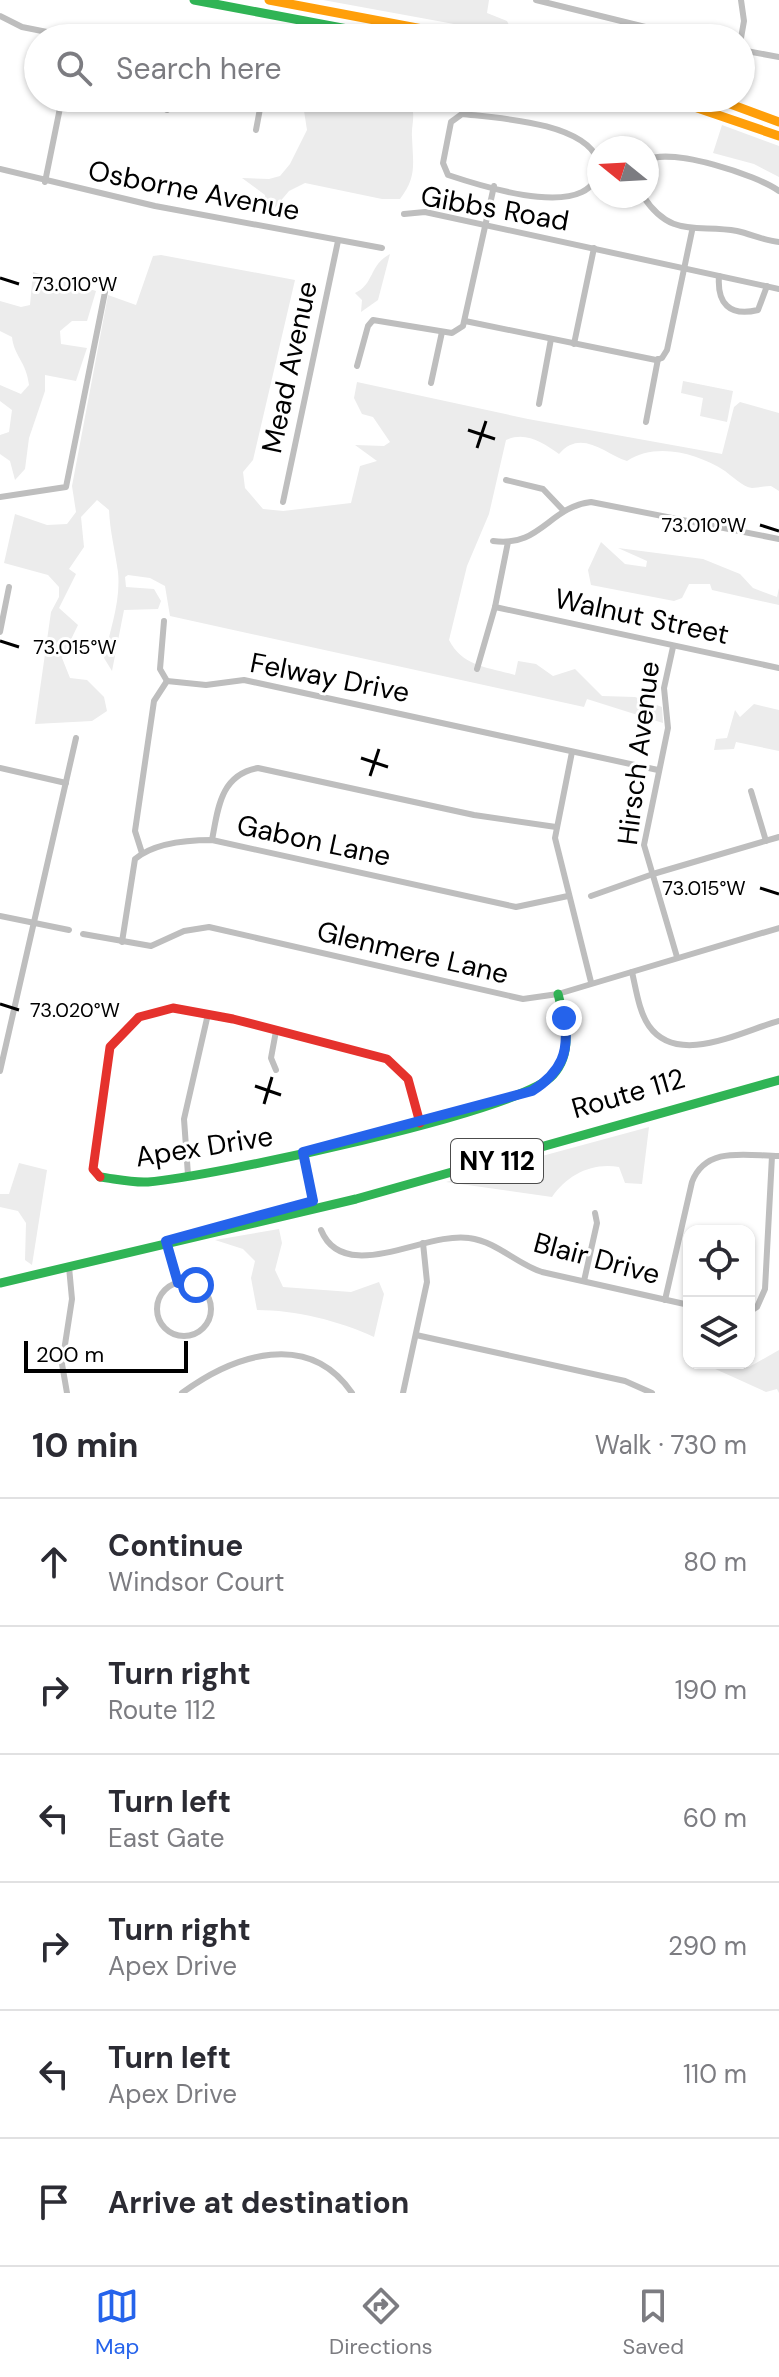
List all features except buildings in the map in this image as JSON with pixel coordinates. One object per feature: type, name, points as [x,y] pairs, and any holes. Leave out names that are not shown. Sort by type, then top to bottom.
[{"type":"main road","points":[[194,0],[321,24]]},
{"type":"main road","points":[[269,0],[396,24]]},
{"type":"main road","points":[[709,112],[779,136]]},
{"type":"main road","points":[[752,112],[779,122]]},
{"type":"main road","name":"Apex Drive","points":[[208,1014],[173,1008],[146,1014],[116,1038],[108,1054],[103,1080],[93,1162],[97,1176],[143,1182],[188,1175],[303,1152],[519,1095],[550,1079],[561,1064],[567,1047],[558,994]]},
{"type":"main road","points":[[208,1014],[387,1059],[408,1079],[420,1123]]},
{"type":"main road","name":"Route 112","points":[[0,1283],[314,1205],[779,1073]]},
{"type":"main road","name":"Route 112","points":[[314,1205],[426,1180],[779,1080]]},
{"type":"street","points":[[536,0],[633,24]]},
{"type":"street","points":[[741,0],[743,24]]},
{"type":"street","points":[[0,16],[24,27]]},
{"type":"street","points":[[755,53],[779,57]]},
{"type":"street","points":[[45,182],[59,112]]},
{"type":"street","points":[[256,130],[259,112]]},
{"type":"street","points":[[587,147],[546,124],[456,115],[451,122],[443,169],[450,176],[543,199],[573,197],[587,190]]},
{"type":"street","points":[[659,156],[732,170],[765,180],[779,191]]},
{"type":"street","name":"Osborne Avenue","points":[[0,169],[45,182],[382,248]]},
{"type":"street","points":[[357,366],[373,320],[452,333],[461,328],[494,186]]},
{"type":"street","points":[[653,208],[659,216],[692,231],[736,231],[779,242]]},
{"type":"street","name":"Gibbs Road","points":[[404,214],[425,212],[779,289]]},
{"type":"street","points":[[646,422],[692,231]]},
{"type":"street","name":"Mead Avenue","points":[[283,502],[338,241]]},
{"type":"street","points":[[574,344],[594,248]]},
{"type":"street","points":[[719,276],[720,302],[730,308],[758,310],[767,286]]},
{"type":"street","points":[[0,497],[66,487],[106,287]]},
{"type":"street","points":[[465,321],[660,359]]},
{"type":"street","points":[[431,383],[442,332]]},
{"type":"street","points":[[539,404],[551,339]]},
{"type":"street","points":[[506,480],[543,489],[563,510]]},
{"type":"street","points":[[493,541],[508,542],[532,536],[563,510],[578,503],[603,502],[779,539]]},
{"type":"street","points":[[477,669],[495,607],[508,542]]},
{"type":"street","points":[[0,632],[9,587]]},
{"type":"street","name":"Walnut Street","points":[[495,607],[779,668]]},
{"type":"street","points":[[122,942],[132,864],[142,853],[135,831],[154,701],[167,681],[160,669],[164,621]]},
{"type":"street","name":"Hirsch Avenue","points":[[673,647],[664,688],[668,728],[644,845],[677,957]]},
{"type":"street","name":"Felway Drive","points":[[167,681],[206,685],[244,680],[658,770]]},
{"type":"street","points":[[0,1071],[76,738]]},
{"type":"street","points":[[572,752],[556,827],[558,860],[591,982]]},
{"type":"street","points":[[0,768],[66,783]]},
{"type":"street","points":[[212,840],[224,789],[239,774],[258,768],[474,815],[556,827]]},
{"type":"street","points":[[751,791],[766,841]]},
{"type":"street","points":[[591,896],[653,874],[779,837]]},
{"type":"street","name":"Gabon Lane","points":[[142,853],[185,841],[212,840],[516,907],[568,896]]},
{"type":"street","points":[[0,916],[69,930]]},
{"type":"street","name":"Glenmere Lane","points":[[83,934],[151,946],[184,931],[209,927],[523,999],[558,994],[779,928]]},
{"type":"street","points":[[632,972],[646,1021],[671,1044],[692,1046],[779,1021]]},
{"type":"street","points":[[188,1175],[184,1119],[208,1014]]},
{"type":"street","points":[[276,1031],[271,1058],[276,1070]]},
{"type":"street","points":[[303,1152],[314,1205]]},
{"type":"street","points":[[665,1300],[695,1175],[710,1161],[729,1154],[776,1156],[765,1289],[755,1308]]},
{"type":"street","points":[[584,1281],[597,1223],[595,1213]]},
{"type":"street","name":"Blair Drive","points":[[321,1230],[334,1249],[350,1256],[369,1256],[452,1237],[475,1238],[500,1248],[536,1271],[683,1304]]},
{"type":"street","points":[[166,1241],[178,1283]]},
{"type":"street","points":[[403,1393],[427,1282],[423,1243]]},
{"type":"street","points":[[67,1393],[62,1364],[72,1299],[69,1267]]},
{"type":"street","points":[[178,1283],[200,1286],[210,1302],[208,1321],[191,1335],[170,1331],[159,1315],[160,1298],[178,1283]]},
{"type":"street","points":[[416,1335],[625,1381],[652,1393]]},
{"type":"street","points":[[182,1393],[222,1370],[281,1353],[310,1356],[323,1362],[352,1393]]},
{"type":"shaded area","points":[[323,0],[489,0],[487,13],[508,24],[454,24]]},
{"type":"shaded area","points":[[304,112],[412,112],[413,170],[400,199],[382,199],[305,183],[289,191],[268,216],[265,213],[265,195],[242,178],[269,179],[280,176],[290,164],[307,130]]},
{"type":"shaded area","points":[[722,125],[779,146],[779,177],[754,164],[713,153]]},
{"type":"shaded area","points":[[390,254],[378,300],[361,312],[362,300],[355,293],[366,285],[378,264]]},
{"type":"shaded area","points":[[153,256],[295,280],[253,460],[243,472],[245,488],[263,509],[283,511],[351,503],[360,466],[377,461],[355,445],[384,446],[390,442],[373,417],[362,414],[354,398],[357,382],[528,419],[722,454],[734,407],[740,402],[779,413],[779,491],[771,486],[754,488],[741,484],[702,459],[676,452],[651,452],[627,461],[584,443],[576,443],[559,454],[527,438],[506,440],[489,514],[467,566],[449,640],[469,661],[515,675],[518,661],[536,664],[553,676],[575,669],[602,696],[635,697],[662,707],[663,723],[587,699],[584,707],[170,616],[165,586],[150,578],[128,575],[125,577],[126,587],[154,589],[161,601],[158,609],[124,610],[112,671],[104,658],[119,583],[109,510],[97,500],[81,517],[84,547],[69,569],[76,574],[59,608],[78,625],[62,658],[70,678],[87,680],[104,697],[107,711],[92,721],[35,724],[51,612],[59,597],[59,587],[48,575],[4,563],[15,514],[47,525],[67,524],[76,512],[72,486],[108,295],[136,305]]},
{"type":"shaded area","points":[[33,272],[96,291],[87,321],[72,321],[60,331],[61,344],[87,348],[76,381],[45,375],[45,391],[29,438],[25,469],[15,480],[10,461],[0,454],[0,435],[9,432],[12,410],[0,401],[0,385],[21,394],[29,385],[12,337],[0,331],[0,301],[21,307],[30,305]]},
{"type":"shaded area","points":[[683,381],[733,391],[727,422],[700,416],[703,398],[681,393]]},
{"type":"shaded area","points":[[601,542],[625,564],[646,567],[647,561],[618,548],[703,559],[740,574],[753,588],[777,597],[779,588],[779,605],[712,590],[710,584],[689,584],[682,598],[674,601],[591,585],[588,570]]},
{"type":"shaded area","points":[[754,704],[779,710],[779,751],[736,742],[734,749],[714,750],[716,739],[727,738],[735,710],[740,717]]},
{"type":"shaded area","points":[[649,1127],[642,1184],[625,1183],[619,1167],[609,1166],[581,1172],[565,1182],[552,1197],[446,1182]]},
{"type":"shaded area","points":[[19,1163],[47,1170],[32,1265],[25,1260],[26,1223],[18,1211],[0,1207],[0,1194],[9,1194]]},
{"type":"shaded area","points":[[279,1229],[282,1243],[275,1270],[283,1287],[351,1292],[379,1282],[384,1294],[374,1337],[317,1318],[257,1310],[251,1278],[255,1261],[243,1249],[215,1240]]},
{"type":"shaded area","points":[[779,1350],[779,1393],[777,1389],[766,1392],[715,1369],[755,1369],[755,1364]]},
{"type":"traffic: fast","points":[[194,0],[321,24]]},
{"type":"traffic: fast","points":[[100,1177],[148,1182],[294,1156],[426,1124],[529,1090],[553,1075],[564,1056],[566,1036],[558,994]]},
{"type":"traffic: fast","points":[[0,1283],[356,1199],[779,1080]]},
{"type":"traffic: slow","points":[[269,0],[396,24]]},
{"type":"traffic: slow","points":[[709,112],[779,136]]},
{"type":"traffic: slow","points":[[752,112],[779,122]]},
{"type":"traffic: jam","points":[[100,1177],[93,1169],[110,1047],[139,1017],[173,1008],[233,1019],[387,1059],[408,1079],[420,1123]]},
{"type":"route","points":[[196,1285],[178,1283],[166,1241],[212,1231],[222,1225],[313,1201],[303,1152],[532,1091],[550,1079],[561,1064],[567,1047],[564,1018]]}]
